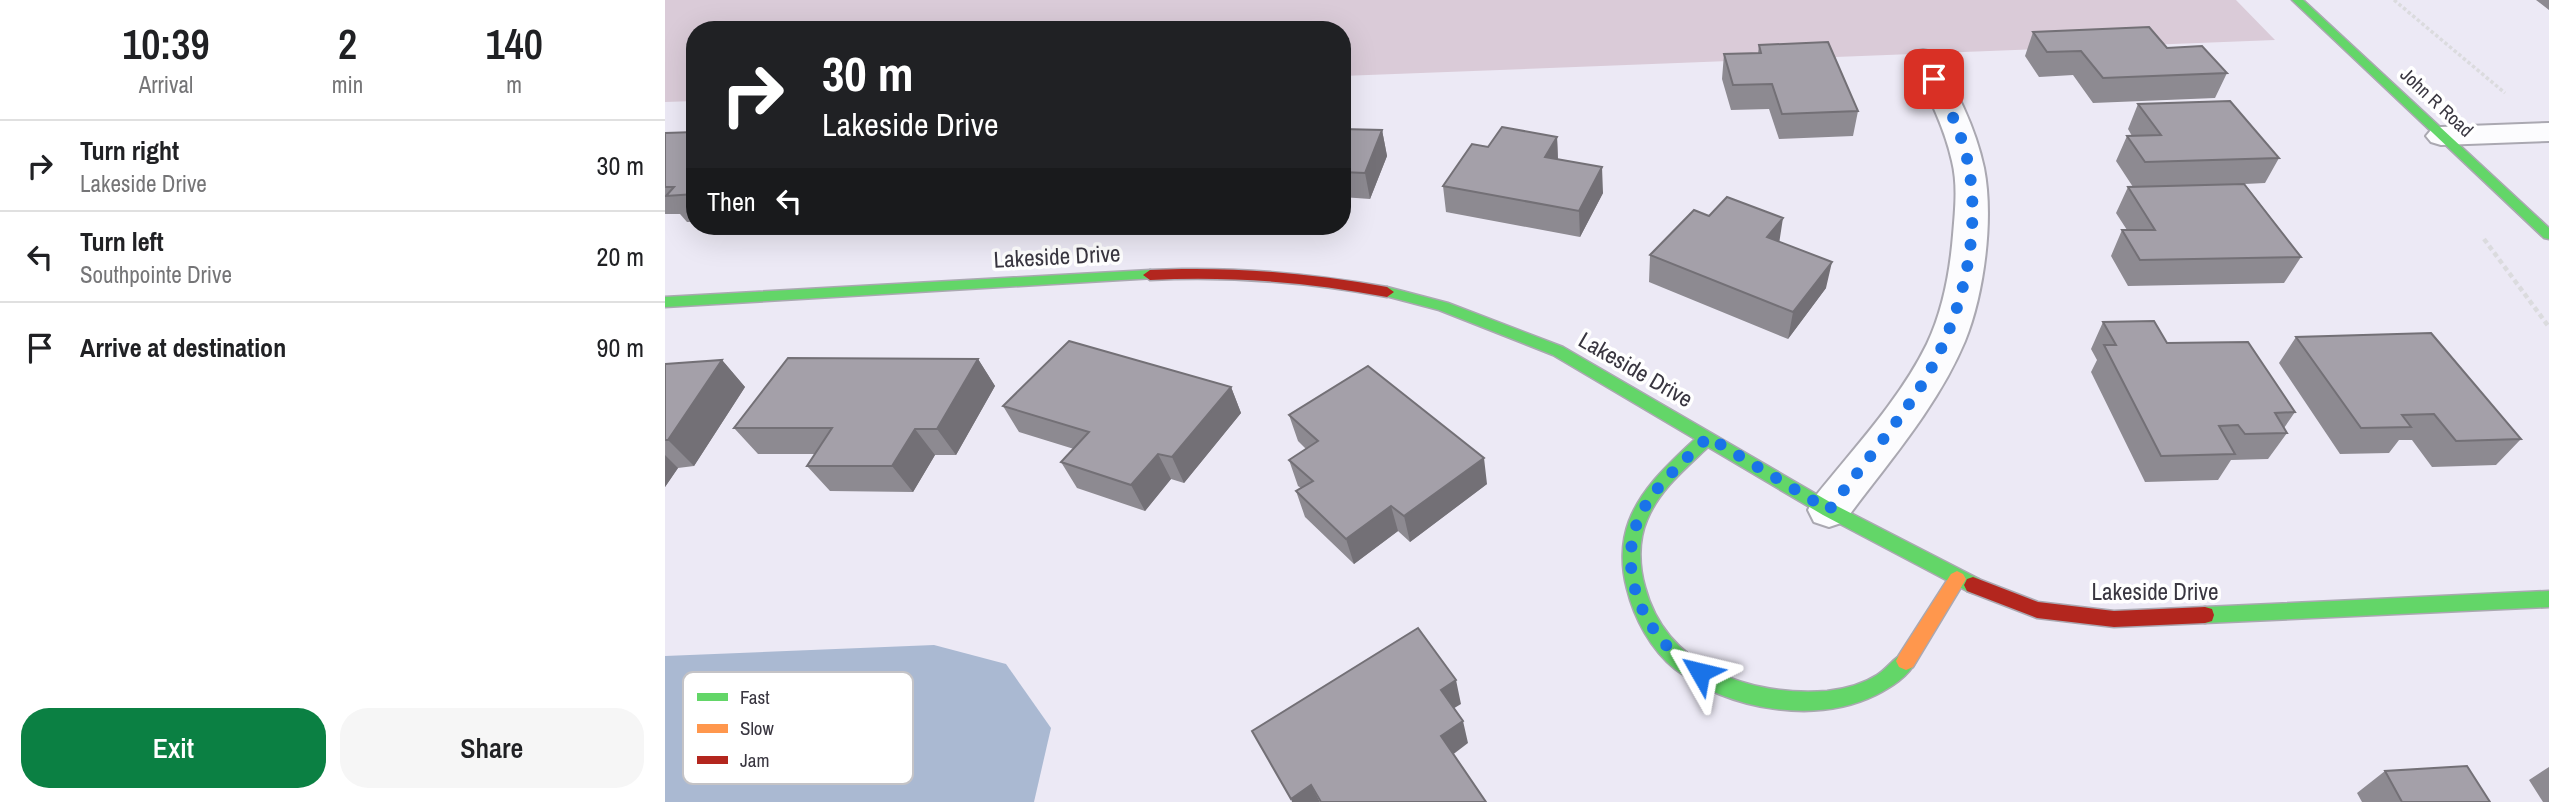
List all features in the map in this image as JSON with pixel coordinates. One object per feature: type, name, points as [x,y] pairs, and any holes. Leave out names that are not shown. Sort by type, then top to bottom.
[{"type":"street","name":"John R Road","points":[[2297,0],[2549,235]]},
{"type":"street","points":[[1829,510],[1917,393],[1938,355],[1954,321],[1969,253],[1972,201],[1968,163],[1955,122],[1923,58]]},
{"type":"street","points":[[2441,136],[2549,132]]},
{"type":"street","name":"Lakeside Drive","points":[[665,302],[1163,273],[1259,272],[1311,278],[1400,294],[1432,303],[1558,351],[1829,510],[1957,579],[2037,610],[2114,619],[2549,600]]},
{"type":"street","points":[[1708,437],[1659,488],[1643,510],[1633,537],[1632,573],[1639,605],[1681,662],[1719,682],[1761,696],[1800,701],[1838,700],[1877,684],[1902,668],[1957,579]]},
{"type":"path","points":[[2394,0],[2501,89]]},
{"type":"shaded area","points":[[665,0],[2236,0],[2275,40],[1351,76],[1351,21],[686,21],[686,101],[665,102]]},
{"type":"water","points":[[934,645],[1006,664],[1051,728],[1034,802],[665,802],[665,656]]},
{"type":"building","points":[[2149,27],[2167,48],[2202,46],[2227,73],[2103,78],[2081,51],[2047,52],[2033,32]]},
{"type":"building","points":[[1828,42],[1858,111],[1782,114],[1772,84],[1733,85],[1724,54],[1761,53],[1759,45]]},
{"type":"building","points":[[2230,101],[2279,158],[2145,162],[2127,136],[2161,135],[2138,104]]},
{"type":"building","points":[[1502,127],[1557,137],[1545,157],[1602,167],[1579,211],[1443,186],[1472,144],[1488,147]]},
{"type":"building","points":[[1351,129],[1382,130],[1365,173],[1351,172]]},
{"type":"building","points":[[686,132],[686,195],[666,196],[674,187],[665,187],[665,133]]},
{"type":"building","points":[[2244,184],[2301,257],[2140,260],[2122,230],[2155,230],[2128,187]]},
{"type":"building","points":[[1727,197],[1783,218],[1767,237],[1832,262],[1793,312],[1650,255],[1694,210],[1709,216]]},
{"type":"building","points":[[2154,321],[2167,343],[2248,342],[2295,412],[2275,413],[2287,433],[2245,434],[2238,425],[2219,426],[2235,454],[2161,456],[2104,345],[2116,345],[2103,322]]},
{"type":"building","points":[[2431,333],[2521,439],[2456,441],[2434,414],[2402,415],[2411,427],[2361,428],[2296,337]]},
{"type":"building","points":[[1069,341],[1231,387],[1172,457],[1158,454],[1131,485],[1061,462],[1089,432],[1003,406]]},
{"type":"building","points":[[788,358],[978,359],[937,429],[915,429],[892,466],[807,466],[832,428],[734,428]]},
{"type":"building","points":[[722,360],[668,440],[665,440],[665,364]]},
{"type":"building","points":[[1368,366],[1484,458],[1404,516],[1391,506],[1346,539],[1296,491],[1313,481],[1289,460],[1318,441],[1289,415]]},
{"type":"building","points":[[1418,628],[1456,680],[1441,690],[1463,721],[1441,736],[1486,802],[1321,802],[1311,785],[1291,799],[1252,731]]},
{"type":"building","points":[[2467,766],[2490,802],[2402,802],[2385,771]]},
{"type":"traffic: fast","points":[[2297,0],[2549,235]]},
{"type":"traffic: fast","points":[[665,302],[1150,275]]},
{"type":"traffic: fast","points":[[1387,292],[1443,306],[1558,351],[1829,510],[1973,585]]},
{"type":"traffic: fast","points":[[1708,437],[1668,476],[1650,498],[1637,522],[1632,541],[1631,560],[1638,598],[1646,617],[1668,649],[1681,662],[1704,677],[1732,689],[1763,697],[1796,701],[1829,700],[1859,693],[1885,681],[1906,661]]},
{"type":"traffic: fast","points":[[2205,615],[2549,599]]},
{"type":"traffic: slow","points":[[1906,661],[1957,579]]},
{"type":"traffic: jam","points":[[1150,275],[1212,273],[1269,276],[1387,292]]},
{"type":"traffic: jam","points":[[1973,585],[2037,610],[2114,619],[2205,615]]},
{"type":"route","points":[[1700,672],[1681,662],[1639,605],[1632,573],[1633,537],[1643,510],[1659,488],[1708,437],[1829,510],[1917,393],[1954,321],[1969,253],[1972,201],[1968,163],[1955,122],[1934,79]]}]
